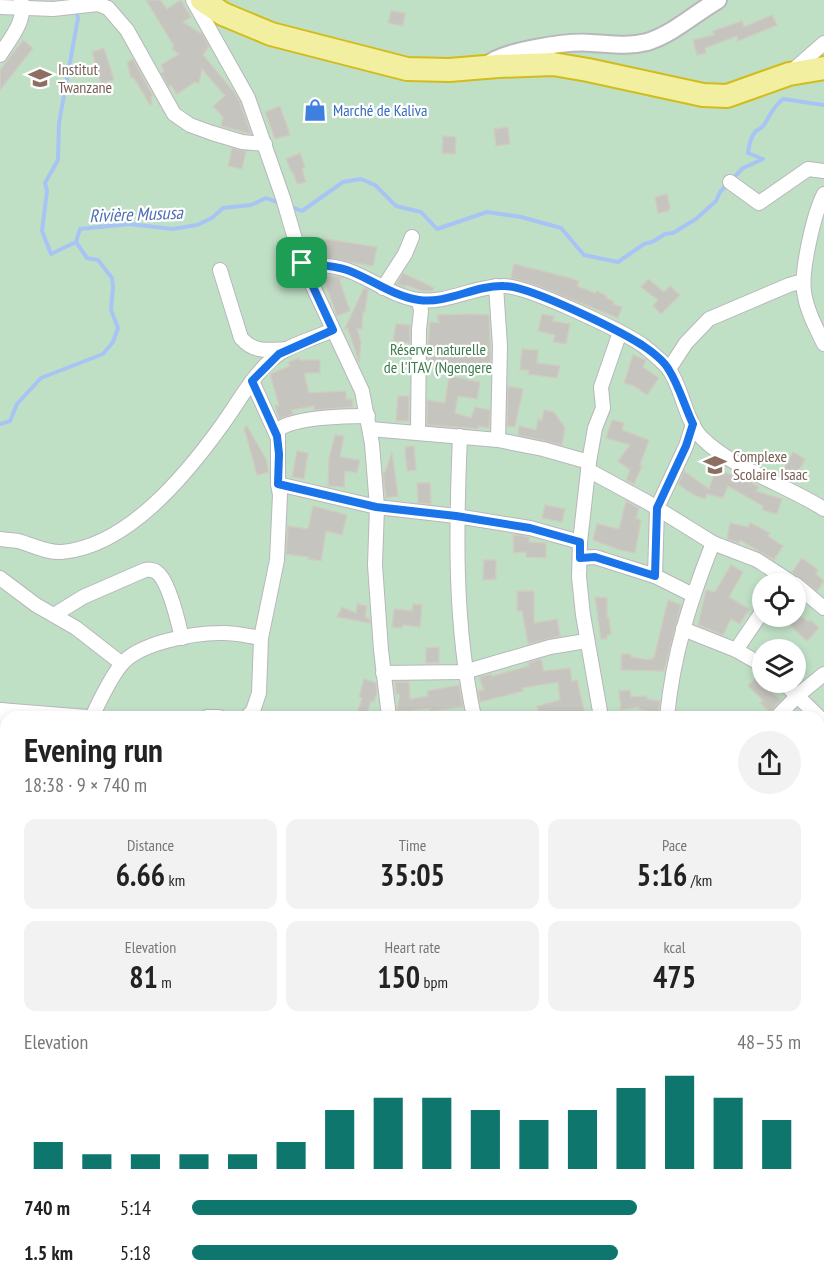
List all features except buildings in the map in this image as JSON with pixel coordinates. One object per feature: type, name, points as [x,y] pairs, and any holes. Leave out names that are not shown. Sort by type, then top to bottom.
[{"type":"highway","points":[[206,2],[270,34],[407,69],[553,64],[616,75],[703,95],[727,96],[789,74],[824,68]]},
{"type":"street","points":[[483,68],[490,61],[507,54],[528,50],[591,42],[617,46],[645,42],[668,33],[718,0]]},
{"type":"street","points":[[206,2],[248,98],[265,144],[302,263],[363,391],[369,422],[376,507],[375,565],[388,711]]},
{"type":"street","points":[[0,8],[22,4],[68,8],[84,4],[98,4],[108,8],[127,30],[174,114],[190,125],[212,133],[242,142],[265,144]]},
{"type":"street","points":[[0,55],[19,25],[22,4]]},
{"type":"street","points":[[789,74],[824,43]]},
{"type":"street","points":[[730,182],[759,202],[808,169],[824,171]]},
{"type":"street","points":[[824,194],[817,208],[819,226],[803,281],[804,294],[814,325],[824,344]]},
{"type":"street","points":[[383,288],[405,254],[412,237]]},
{"type":"street","points":[[302,263],[346,270],[394,294],[419,300],[434,301],[495,286],[513,287],[547,299],[620,332],[643,345],[669,369],[701,437],[719,451],[824,509]]},
{"type":"street","points":[[220,270],[241,338],[249,347],[261,350],[289,349]]},
{"type":"street","points":[[669,369],[686,343],[709,319],[803,281]]},
{"type":"street","points":[[495,286],[500,346],[498,440]]},
{"type":"street","points":[[418,432],[421,311],[419,300]]},
{"type":"street","points":[[0,539],[16,540],[44,550],[60,552],[75,550],[111,537],[148,510],[180,479],[222,426],[252,381],[270,361],[289,349],[333,330]]},
{"type":"street","points":[[600,711],[586,641],[579,577],[580,542],[595,428],[603,408],[601,387],[620,332]]},
{"type":"street","points":[[252,381],[277,436]]},
{"type":"street","points":[[253,711],[260,693],[261,638],[277,560],[280,495],[277,436],[278,430],[289,424],[324,418],[369,422],[418,432],[498,440],[543,449],[589,466],[713,543],[757,560],[776,573]]},
{"type":"street","points":[[655,576],[657,508],[686,446],[693,424]]},
{"type":"street","points":[[459,436],[456,516],[458,593],[464,672],[473,711]]},
{"type":"street","points":[[278,484],[376,507],[456,516],[530,528],[580,542]]},
{"type":"street","points":[[668,711],[670,683],[683,629],[693,594],[713,543]]},
{"type":"street","points":[[580,558],[595,557],[655,576],[693,594]]},
{"type":"street","points":[[54,615],[83,597],[151,569],[158,573],[168,593],[176,611],[182,638]]},
{"type":"street","points":[[0,578],[36,604],[76,628],[122,663]]},
{"type":"street","points":[[806,595],[824,608]]},
{"type":"street","points":[[736,650],[752,627]]},
{"type":"street","points":[[683,629],[736,650],[752,659]]},
{"type":"street","points":[[93,711],[122,663],[146,648],[199,634],[221,633],[261,638]]},
{"type":"street","points":[[383,673],[464,672],[550,647],[586,641]]},
{"type":"street","points":[[783,711],[824,674]]},
{"type":"street","points":[[796,693],[813,711]]},
{"type":"green space","name":"Réserve naturelle de l'ITAV (Ngengere","points":[[0,0],[824,0],[824,711],[0,711]]},
{"type":"waterway","points":[[76,11],[78,18],[59,123],[58,160],[45,183],[47,191],[42,231],[51,254],[76,242]]},
{"type":"waterway","points":[[289,206],[302,211],[343,182],[361,179],[375,185],[396,206],[421,212],[437,229],[487,212],[521,217],[561,228],[584,255],[618,262],[644,244],[665,234],[673,233],[696,219],[716,201],[720,192],[743,168],[763,159],[748,153],[750,142],[754,133],[763,126],[774,108],[783,99],[824,105]]},
{"type":"waterway","name":"Rivière Mususa","points":[[76,242],[80,229],[129,224],[173,229],[197,225],[212,218],[223,208],[251,205],[266,198],[282,204]]},
{"type":"waterway","name":"Rivière Mususa","points":[[0,424],[10,421],[17,404],[41,378],[103,354],[113,342],[118,328],[111,310],[112,278],[98,260],[87,258],[76,242]]},
{"type":"place","name":"Institut Twanzane","points":[[40,78]]},
{"type":"place","name":"Marché de Kaliva","points":[[315,110]]},
{"type":"place","name":"Complexe Scolaire Isaac","points":[[715,465]]},
{"type":"route","points":[[302,263],[346,270],[394,294],[419,300],[434,301],[495,286],[513,287],[547,299],[620,332],[643,345],[657,357],[669,369],[693,424],[686,446],[657,508],[655,576],[595,557],[580,558],[580,542],[530,528],[456,516],[376,507],[278,484],[277,436],[252,381],[279,354],[333,330],[302,263]]}]
